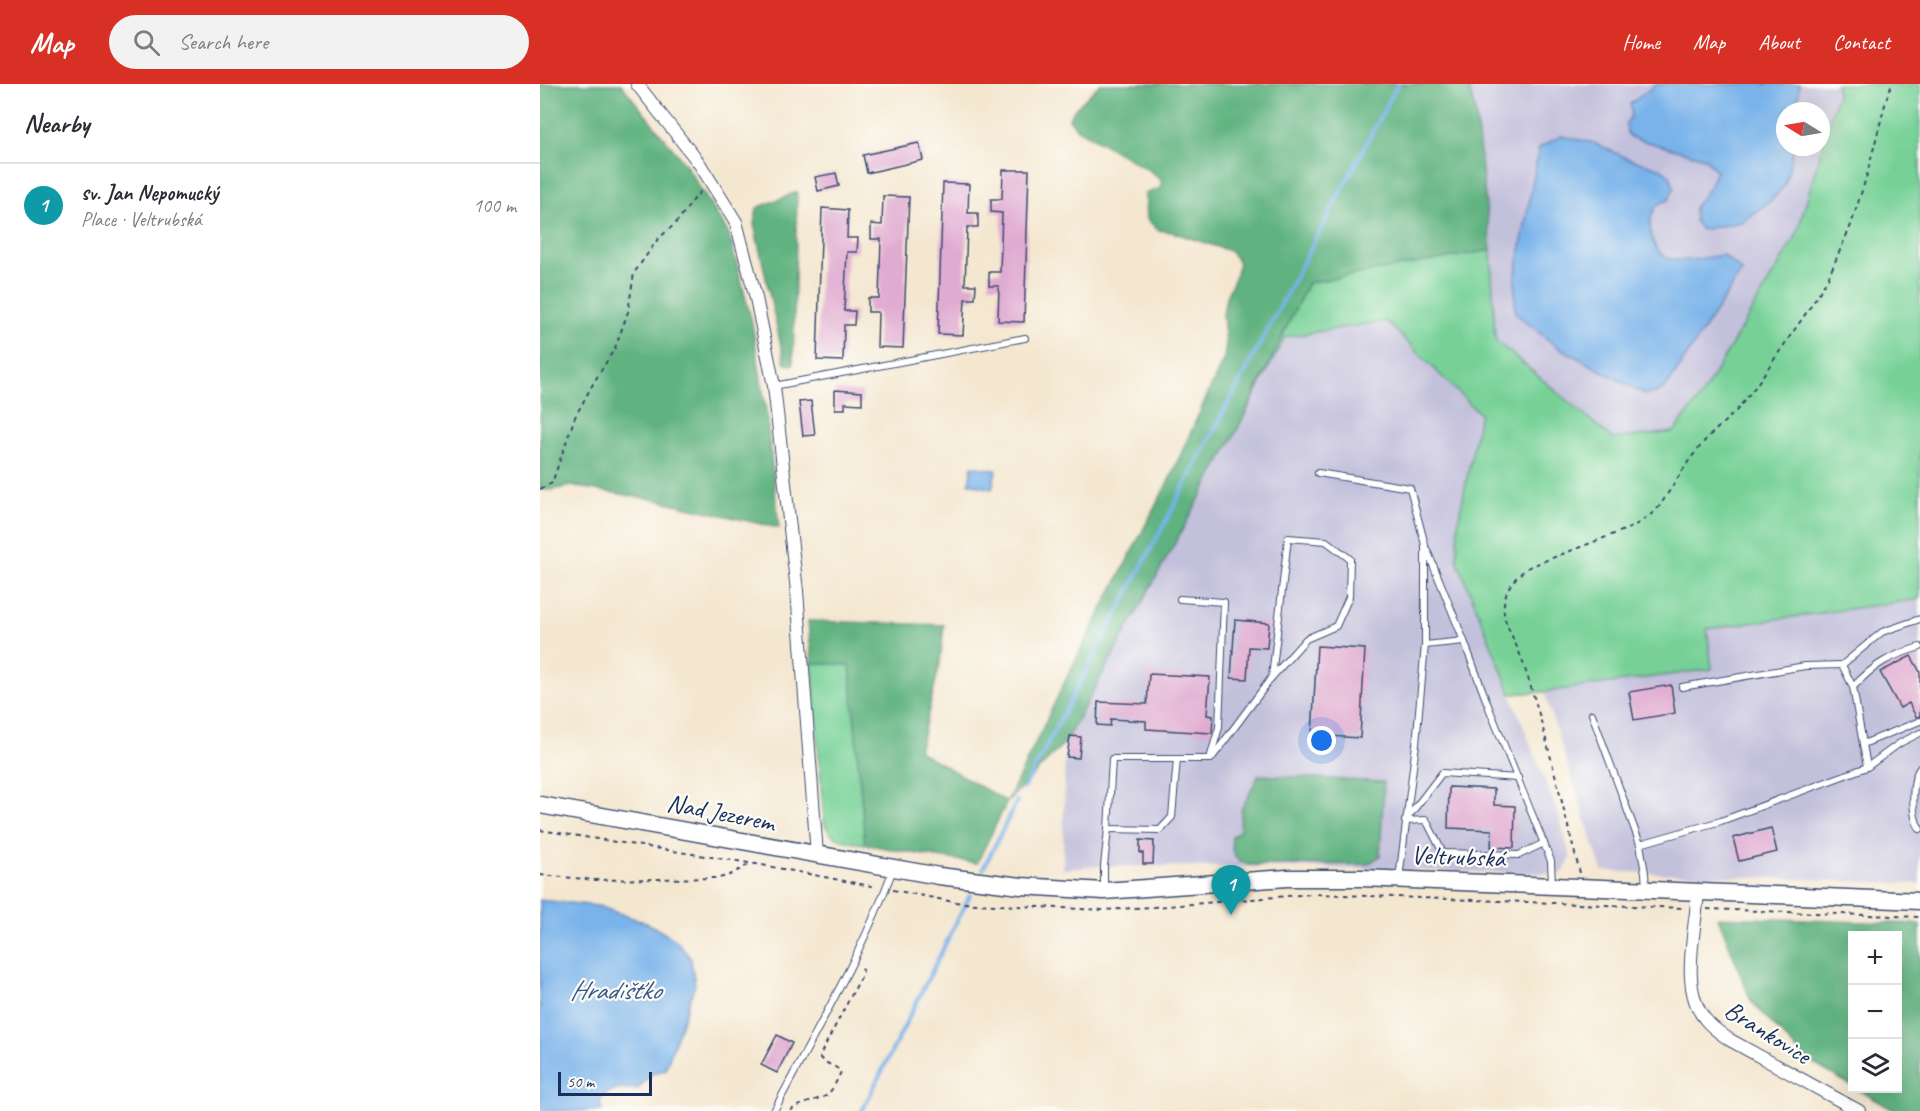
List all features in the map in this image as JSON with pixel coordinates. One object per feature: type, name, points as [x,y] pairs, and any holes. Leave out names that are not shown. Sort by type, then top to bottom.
[{"type":"street","points":[[637,84],[699,163],[736,222],[756,298],[774,386],[797,591],[817,855]]},
{"type":"street","name":"Nad Jezerem","points":[[540,805],[993,884]]},
{"type":"street","name":"Veltrubská","points":[[993,884],[1104,891],[1287,878],[1399,879],[1646,889],[1697,900],[1920,901]]},
{"type":"street","name":"Brankovice","points":[[1697,900],[1690,975],[1691,992],[1705,1020],[1730,1040],[1859,1111]]},
{"type":"lane","points":[[774,386],[1025,338]]},
{"type":"lane","points":[[1318,473],[1410,488],[1425,545],[1551,861],[1552,886]]},
{"type":"lane","points":[[1210,759],[1272,677],[1306,639],[1336,626],[1350,597],[1350,559],[1326,541],[1288,538],[1272,677]]},
{"type":"lane","points":[[1399,879],[1416,744],[1425,645],[1425,545]]},
{"type":"lane","points":[[1180,599],[1224,602],[1219,727],[1210,759]]},
{"type":"lane","points":[[1682,687],[1805,666],[1842,665],[1882,632],[1920,619]]},
{"type":"lane","points":[[1425,645],[1464,641]]},
{"type":"lane","points":[[1853,687],[1870,669],[1898,653],[1920,647]]},
{"type":"lane","points":[[1842,665],[1853,687],[1867,767]]},
{"type":"lane","points":[[1592,714],[1640,844],[1646,889]]},
{"type":"lane","points":[[1863,744],[1920,721]]},
{"type":"lane","points":[[1640,844],[1721,821],[1867,767],[1900,743],[1920,733]]},
{"type":"lane","points":[[1104,891],[1112,759],[1210,759]]},
{"type":"lane","points":[[1108,829],[1160,830],[1172,817],[1177,759]]},
{"type":"lane","points":[[1920,768],[1917,771],[1915,784],[1914,809],[1916,824],[1920,829]]},
{"type":"lane","points":[[1405,821],[1442,773],[1518,778]]},
{"type":"lane","points":[[1405,821],[1426,820],[1443,853],[1519,855],[1544,843]]},
{"type":"lane","points":[[774,1111],[851,962],[893,868]]},
{"type":"path","points":[[1583,887],[1531,688],[1516,644],[1507,627],[1504,606],[1508,586],[1517,575],[1529,567],[1632,527],[1648,517],[1659,507],[1690,459],[1707,438],[1737,410],[1755,387],[1811,306],[1839,253],[1859,205],[1880,118],[1892,84]]},
{"type":"path","points":[[540,489],[552,483],[576,417],[615,348],[628,312],[634,273],[658,239],[675,224],[704,187],[711,183]]},
{"type":"path","points":[[540,830],[976,904],[1103,910],[1312,894],[1697,900],[1920,917]]},
{"type":"path","points":[[540,875],[596,880],[718,878],[728,876],[750,864]]},
{"type":"path","points":[[790,1111],[830,1093],[841,1071],[820,1058],[862,975],[863,970],[851,962]]},
{"type":"shaded area","points":[[1468,84],[1836,84],[1838,95],[1830,122],[1830,102],[1776,102],[1776,156],[1820,156],[1797,234],[1702,395],[1674,432],[1613,439],[1494,340],[1491,250]]},
{"type":"shaded area","points":[[1387,321],[1480,414],[1458,522],[1457,560],[1559,816],[1571,858],[1562,874],[1290,867],[1104,866],[1063,869],[1065,742],[1234,436],[1285,335]]},
{"type":"shaded area","points":[[1920,600],[1920,884],[1602,871],[1544,692],[1712,669],[1707,629]]},
{"type":"green space","points":[[540,84],[621,84],[685,164],[729,234],[752,323],[766,410],[779,528],[657,500],[572,486],[551,490],[540,489]]},
{"type":"green space","points":[[1100,84],[1468,84],[1475,110],[1491,250],[1308,283],[1234,436],[1065,742],[1007,802],[1070,671],[1171,476],[1224,358],[1226,344],[1223,316],[1226,297],[1235,278],[1239,262],[1230,251],[1172,232],[1158,230],[1147,219],[1145,194],[1161,188],[1161,180],[1149,170],[1077,129],[1069,119],[1075,109]]},
{"type":"green space","points":[[1836,84],[1920,84],[1920,599],[1707,629],[1712,669],[1544,692],[1511,694],[1457,560],[1458,522],[1480,414],[1386,321],[1285,337],[1234,436],[1308,283],[1491,250],[1495,340],[1613,439],[1674,432],[1702,395],[1797,234],[1819,156],[1830,156],[1830,119],[1837,95]]},
{"type":"green space","points":[[797,192],[793,365],[785,364],[754,224],[757,208]]},
{"type":"green space","points":[[808,621],[944,625],[940,663],[919,751],[1007,802],[977,863],[865,844],[850,665],[812,663]]},
{"type":"green space","points":[[812,663],[850,665],[865,844],[835,837],[824,823]]},
{"type":"green space","points":[[1259,775],[1384,782],[1380,856],[1368,864],[1248,865],[1239,860],[1232,851],[1232,837],[1240,830],[1241,810]]},
{"type":"green space","points":[[1718,917],[1920,924],[1920,1111],[1895,1111],[1864,1093],[1902,1093],[1902,931],[1848,931],[1848,1084],[1805,1059],[1751,1001]]},
{"type":"water","points":[[1657,84],[1799,84],[1798,102],[1776,102],[1776,156],[1792,156],[1785,185],[1772,200],[1741,222],[1701,230],[1695,221],[1694,208],[1709,188],[1716,171],[1705,158],[1630,137],[1626,123],[1631,115],[1630,104]]},
{"type":"water","points":[[1561,136],[1594,143],[1629,159],[1662,169],[1670,176],[1674,188],[1668,200],[1654,210],[1650,226],[1654,243],[1664,256],[1684,260],[1723,255],[1742,271],[1667,386],[1656,393],[1644,394],[1556,346],[1515,313],[1515,279],[1539,148]]},
{"type":"water","points":[[972,466],[996,470],[992,489],[969,483]]},
{"type":"water","name":"Hradišťko","points":[[540,900],[598,906],[647,923],[676,940],[691,959],[695,985],[665,1070],[653,1073],[637,1089],[621,1089],[608,1093],[600,1101],[602,1111],[540,1111]]},
{"type":"building","points":[[919,143],[923,160],[867,173],[863,155]]},
{"type":"building","points":[[1003,170],[1029,170],[1024,322],[998,321],[999,286],[989,286],[989,272],[1000,272],[1002,213],[991,212],[991,199],[1002,199]]},
{"type":"building","points":[[836,173],[839,186],[818,191],[815,177]]},
{"type":"building","points":[[943,183],[969,184],[968,213],[978,213],[978,227],[967,227],[965,285],[976,285],[975,299],[965,299],[963,335],[938,334]]},
{"type":"building","points":[[883,196],[909,197],[903,348],[877,347],[878,312],[868,312],[868,298],[879,298],[881,239],[871,239],[871,224],[882,225]]},
{"type":"building","points":[[822,208],[848,210],[847,238],[858,238],[857,252],[847,252],[844,311],[855,311],[854,325],[844,325],[843,361],[817,360]]},
{"type":"building","points":[[835,390],[862,392],[862,404],[845,403],[845,409],[835,409]]},
{"type":"building","points":[[811,401],[815,435],[803,436],[799,402]]},
{"type":"building","points":[[1235,620],[1269,623],[1267,648],[1249,647],[1247,679],[1231,678]]},
{"type":"building","points":[[1317,646],[1365,649],[1360,738],[1312,735]]},
{"type":"building","points":[[1911,656],[1920,672],[1920,716],[1916,717],[1909,703],[1900,708],[1880,672]]},
{"type":"building","points":[[1149,674],[1210,677],[1207,715],[1213,716],[1212,733],[1146,729],[1146,721],[1111,719],[1110,726],[1097,725],[1098,702],[1147,704]]},
{"type":"building","points":[[1671,685],[1675,713],[1634,720],[1629,692]]},
{"type":"building","points":[[1070,736],[1081,737],[1079,758],[1067,757]]},
{"type":"building","points":[[1449,787],[1494,789],[1494,805],[1515,806],[1514,848],[1491,847],[1492,830],[1448,828]]},
{"type":"building","points":[[1771,828],[1777,852],[1739,861],[1733,838]]},
{"type":"building","points":[[1140,840],[1154,841],[1153,864],[1143,864]]},
{"type":"building","points":[[777,1035],[792,1043],[777,1073],[761,1065]]},
{"type":"waterway","points":[[1024,788],[1398,84]]},
{"type":"waterway","points":[[983,869],[1017,801]]},
{"type":"waterway","points":[[862,1111],[970,895]]},
{"type":"place","name":"sv. Jan Nepomucký","points":[[1231,915]]}]
